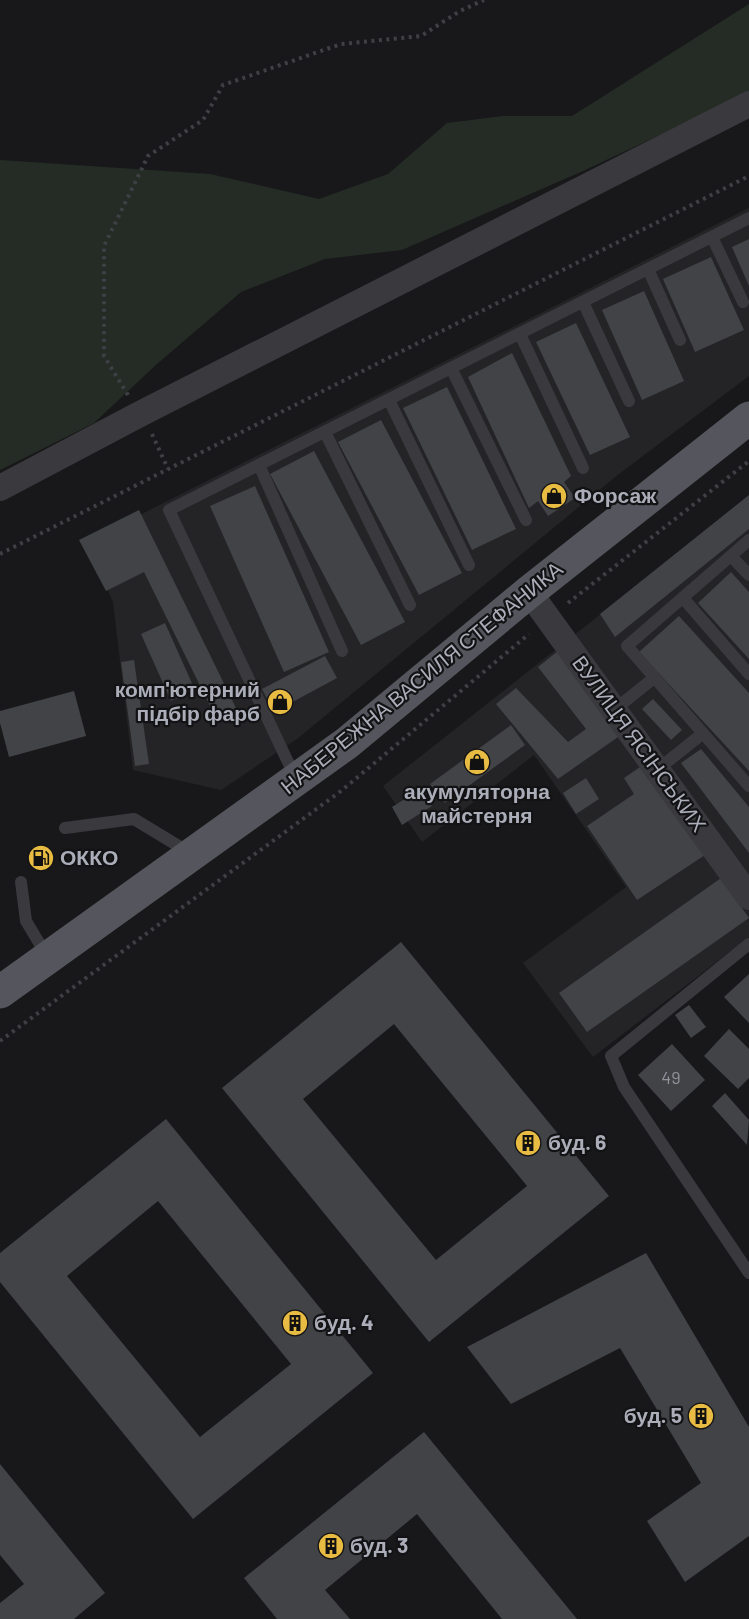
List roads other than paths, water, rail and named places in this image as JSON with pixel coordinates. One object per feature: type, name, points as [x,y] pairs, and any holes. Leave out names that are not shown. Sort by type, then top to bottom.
[{"type":"main road","name":"НАБЕРЕЖНА ВАСИЛЯ СТЕФАНИКА","points":[[0,992],[347,743],[529,592],[749,418]]},
{"type":"street","points":[[0,488],[140,414],[749,104]]},
{"type":"street","name":"ВУЛИЦЯ ЯСІНСЬКИХ","points":[[529,592],[749,897]]},
{"type":"lane","points":[[296,780],[169,510],[749,218]]},
{"type":"lane","points":[[712,237],[743,302]]},
{"type":"lane","points":[[648,269],[680,340]]},
{"type":"lane","points":[[583,302],[629,401]]},
{"type":"lane","points":[[520,334],[583,468]]},
{"type":"lane","points":[[452,368],[526,520]]},
{"type":"lane","points":[[389,400],[469,565]]},
{"type":"lane","points":[[325,432],[410,606]]},
{"type":"lane","points":[[259,465],[342,651]]},
{"type":"lane","points":[[749,540],[627,645],[749,786]]},
{"type":"lane","points":[[731,556],[749,575]]},
{"type":"lane","points":[[683,598],[749,674]]},
{"type":"lane","points":[[614,710],[654,678]]},
{"type":"lane","points":[[657,770],[702,734]]},
{"type":"lane","points":[[65,828],[134,819],[193,855]]},
{"type":"lane","points":[[21,882],[26,921],[48,957]]},
{"type":"lane","points":[[749,944],[611,1056],[624,1087],[749,1273]]},
{"type":"place","name":"Форсаж","points":[[554,496]]},
{"type":"place","name":"комп'ютерний підбір фарб","points":[[280,702]]},
{"type":"place","name":"акумуляторна майстерня","points":[[477,762]]},
{"type":"place","name":"ОККО","points":[[41,858]]},
{"type":"place","name":"буд. 6","points":[[528,1143]]},
{"type":"place","name":"буд. 4","points":[[295,1323]]},
{"type":"place","name":"буд. 5","points":[[701,1416]]},
{"type":"place","name":"буд. 3","points":[[331,1546]]}]
